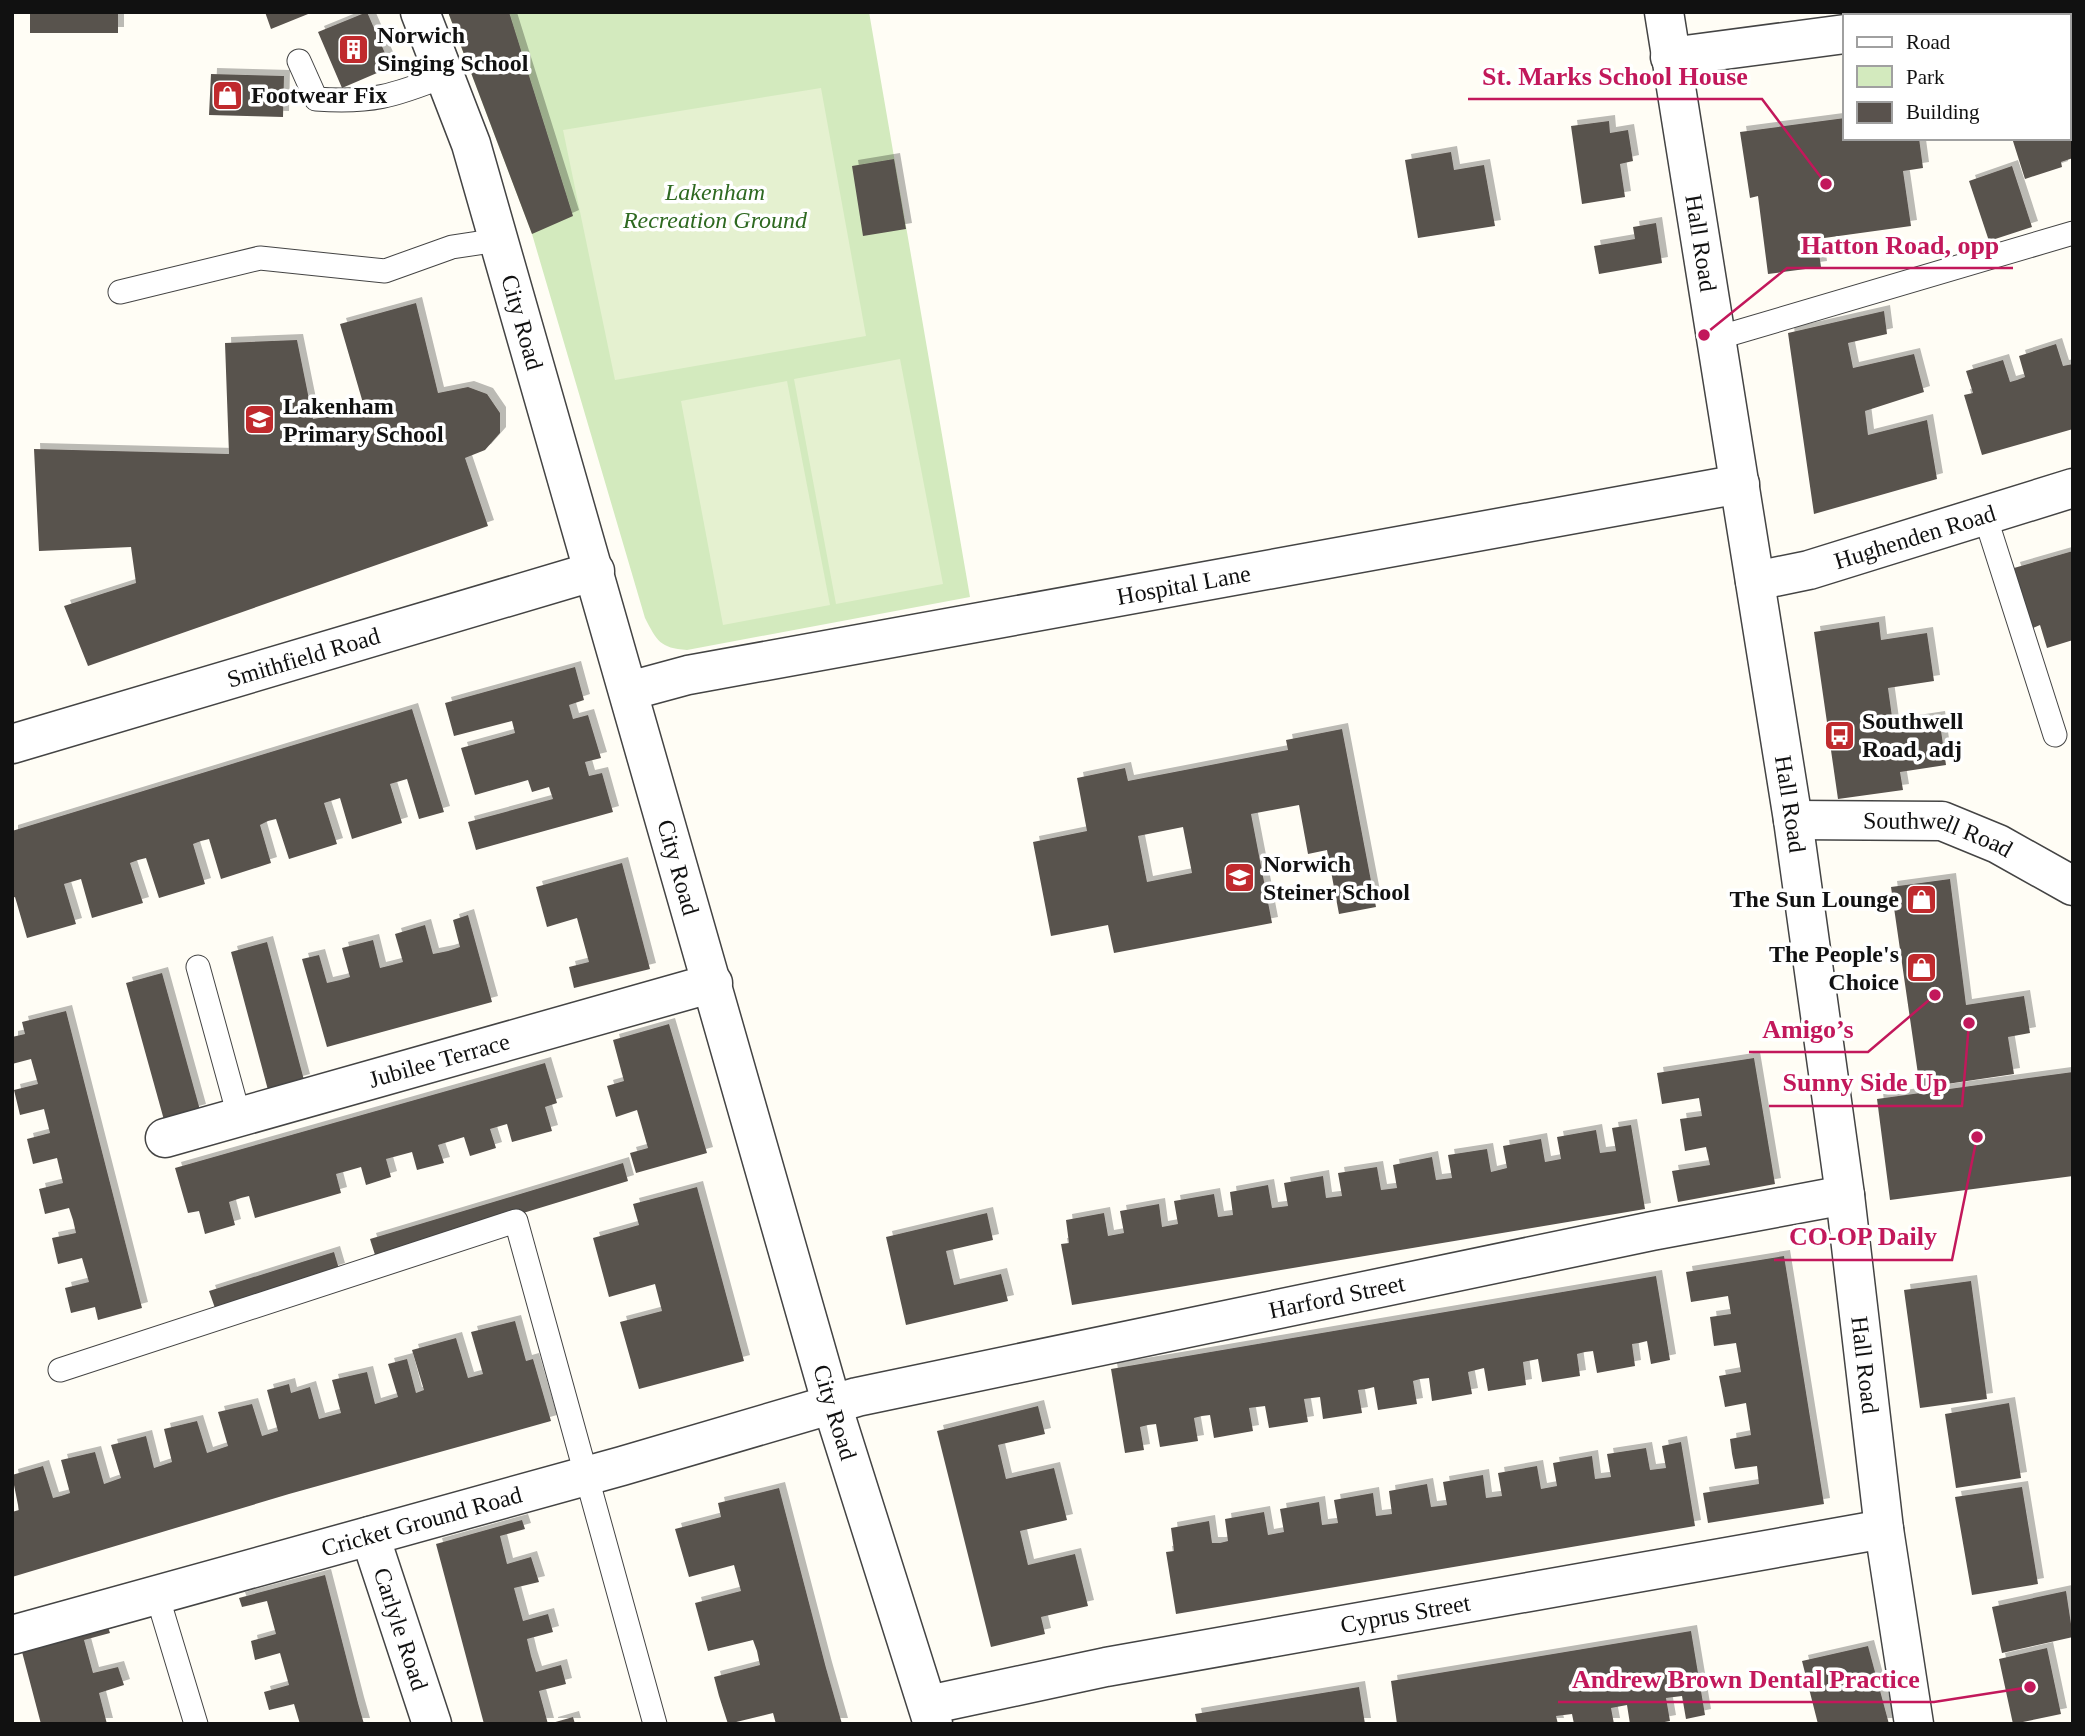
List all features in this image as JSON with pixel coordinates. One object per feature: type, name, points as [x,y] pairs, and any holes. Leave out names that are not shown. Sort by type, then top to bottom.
[{"type":"street","name":"City Road","points":[[420,12],[471,144],[832,1405],[930,1714]]},
{"type":"street","name":"Hall Road","points":[[1664,12],[1793,820],[1845,1195],[1884,1529],[1914,1724]]},
{"type":"street","points":[[1670,57],[1843,34]]},
{"type":"street","name":"Hospital Lane","points":[[629,691],[688,675],[1741,484]]},
{"type":"street","name":"Hughenden Road","points":[[1755,581],[1809,570],[2073,488]]},
{"type":"street","name":"Smithfield Road","points":[[12,744],[595,571]]},
{"type":"street","name":"Southwell Road","points":[[1793,820],[1942,821],[1998,844],[2073,886]]},
{"type":"street","name":"Jubilee Terrace","points":[[165,1138],[713,983]]},
{"type":"street","name":"Harford Street","points":[[832,1405],[857,1397],[1652,1231],[1845,1195]]},
{"type":"street","name":"Cricket Ground Road","points":[[12,1635],[587,1476],[832,1405]]},
{"type":"street","name":"Cyprus Street","points":[[930,1714],[1107,1667],[1884,1529]]},
{"type":"street","name":"Carlyle Road","points":[[370,1536],[432,1724]]},
{"type":"lane","points":[[299,61],[316,99],[359,102],[403,93],[444,76]]},
{"type":"lane","points":[[1717,338],[2073,233]]},
{"type":"lane","points":[[120,292],[260,258],[385,271],[452,247],[498,240]]},
{"type":"lane","points":[[1985,516],[2055,735]]},
{"type":"lane","points":[[198,967],[239,1116]]},
{"type":"lane","points":[[60,1370],[516,1222],[655,1724]]},
{"type":"lane","points":[[157,1595],[196,1724]]},
{"type":"green space","name":"Lakenham Recreation Ground","points":[[448,12],[869,12],[970,597],[687,650],[665,645],[656,638],[645,618],[532,234]]},
{"type":"green space","points":[[821,88],[866,336],[615,380],[563,130]]},
{"type":"green space","points":[[900,359],[943,584],[836,604],[794,379]]},
{"type":"green space","points":[[787,381],[830,605],[723,625],[681,401]]},
{"type":"building","points":[[30,12],[118,12],[118,33],[30,33]]},
{"type":"building","points":[[265,12],[313,12],[271,29]]},
{"type":"building","name":"Norwich Singing School","points":[[367,12],[391,67],[342,88],[318,32]]},
{"type":"building","points":[[448,12],[509,12],[573,216],[532,234]]},
{"type":"building","points":[[211,74],[284,76],[283,117],[209,115]]},
{"type":"building","points":[[2071,102],[2073,158],[2061,162],[2062,167],[2025,179],[2013,140],[2071,140]]},
{"type":"building","points":[[1843,118],[1843,140],[1919,140],[1923,168],[1903,171],[1911,226],[1817,239],[1821,267],[1768,274],[1758,196],[1750,198],[1740,132]]},
{"type":"building","points":[[1609,121],[1610,133],[1628,130],[1633,161],[1620,164],[1625,197],[1582,204],[1571,126]]},
{"type":"building","points":[[1451,152],[1454,170],[1484,165],[1495,226],[1418,238],[1405,160]]},
{"type":"building","points":[[894,159],[906,229],[863,236],[852,166]]},
{"type":"building","points":[[2012,166],[2032,227],[1989,241],[1969,181]]},
{"type":"building","points":[[1656,223],[1662,263],[1599,274],[1594,246],[1635,239],[1633,227]]},
{"type":"building","points":[[416,303],[438,393],[468,387],[487,394],[500,413],[500,433],[485,450],[465,458],[488,526],[88,666],[64,606],[136,583],[131,547],[39,551],[34,449],[229,454],[225,343],[297,340],[313,419],[365,410],[340,324]]},
{"type":"building","points":[[1884,311],[1887,334],[1848,343],[1853,368],[1914,354],[1924,392],[1865,411],[1868,435],[1927,420],[1937,479],[1814,514],[1788,333]]},
{"type":"building","points":[[2056,344],[2063,366],[2073,364],[2073,429],[1982,455],[1964,395],[1973,393],[1966,371],[2003,360],[2010,382],[2017,380],[2025,377],[2019,356]]},
{"type":"building","points":[[2073,551],[2073,640],[2047,648],[2040,625],[2033,628],[2014,568]]},
{"type":"building","points":[[1879,622],[1881,640],[1927,633],[1934,681],[1888,688],[1893,724],[1939,717],[1946,765],[1900,772],[1903,790],[1838,799],[1814,632]]},
{"type":"building","points":[[575,667],[584,700],[569,705],[573,719],[588,715],[601,758],[585,762],[589,776],[602,773],[613,812],[476,850],[468,822],[553,799],[549,787],[532,792],[528,780],[475,795],[461,748],[515,733],[512,721],[454,736],[445,703]]},
{"type":"building","points":[[412,709],[444,812],[419,819],[407,779],[390,784],[402,823],[352,839],[340,798],[324,803],[337,844],[289,859],[276,819],[268,821],[260,825],[271,863],[221,879],[209,839],[201,841],[193,844],[205,884],[159,898],[146,858],[138,860],[130,863],[143,903],[92,918],[81,879],[64,884],[76,924],[27,938],[15,897],[12,898],[12,831]]},
{"type":"building","points":[[1342,729],[1376,907],[1339,914],[1327,850],[1308,854],[1299,805],[1251,814],[1272,923],[1114,953],[1108,925],[1051,936],[1033,842],[1087,831],[1077,778],[1125,768],[1128,781],[1288,750],[1286,740]],"holes":[[[1183,827],[1192,873],[1147,882],[1138,836]]]},
{"type":"building","points":[[622,863],[650,969],[574,988],[569,967],[589,962],[577,918],[547,927],[536,887]]},
{"type":"building","points":[[1950,879],[1966,1005],[2024,996],[2030,1033],[2008,1037],[2014,1074],[1920,1088],[1891,887]]},
{"type":"building","points":[[468,915],[492,1002],[327,1047],[302,959],[319,955],[327,983],[340,980],[350,977],[342,948],[373,940],[380,968],[403,962],[395,934],[425,925],[433,954],[448,951],[460,947],[453,920]]},
{"type":"building","points":[[267,942],[304,1080],[268,1090],[231,952]]},
{"type":"building","points":[[162,973],[200,1110],[164,1120],[126,983]]},
{"type":"building","points":[[66,1011],[142,1308],[98,1320],[95,1307],[71,1313],[65,1288],[89,1282],[82,1258],[58,1264],[52,1238],[76,1233],[73,1220],[69,1208],[45,1214],[39,1189],[63,1183],[57,1158],[33,1164],[27,1139],[50,1133],[44,1109],[20,1115],[14,1090],[38,1084],[31,1059],[12,1064],[12,1037],[25,1034],[22,1022]]},
{"type":"building","points":[[669,1024],[707,1153],[636,1173],[630,1153],[648,1148],[637,1110],[616,1117],[607,1086],[624,1081],[613,1040]]},
{"type":"building","points":[[1754,1058],[1775,1184],[1678,1202],[1672,1171],[1710,1165],[1706,1147],[1685,1151],[1680,1119],[1702,1116],[1699,1098],[1662,1104],[1657,1073]]},
{"type":"building","points":[[545,1063],[557,1103],[545,1107],[552,1131],[512,1142],[507,1124],[490,1129],[496,1148],[470,1156],[464,1137],[438,1145],[444,1163],[417,1170],[412,1152],[386,1159],[391,1177],[366,1185],[361,1167],[336,1174],[341,1193],[255,1218],[249,1196],[241,1198],[229,1202],[235,1225],[205,1234],[199,1211],[188,1213],[175,1168]]},
{"type":"building","points":[[2073,1072],[2073,1176],[1890,1200],[1877,1099]]},
{"type":"building","points":[[1631,1125],[1645,1209],[1072,1305],[1061,1244],[1069,1243],[1066,1220],[1104,1213],[1108,1236],[1124,1233],[1120,1211],[1159,1204],[1162,1227],[1178,1224],[1174,1201],[1214,1194],[1218,1217],[1233,1215],[1230,1192],[1268,1185],[1272,1208],[1288,1206],[1284,1183],[1323,1176],[1326,1198],[1342,1196],[1338,1173],[1377,1167],[1381,1190],[1397,1188],[1393,1165],[1432,1157],[1436,1180],[1452,1178],[1448,1155],[1487,1149],[1491,1172],[1507,1168],[1503,1146],[1541,1139],[1545,1162],[1561,1159],[1557,1137],[1596,1130],[1600,1153],[1616,1151],[1612,1128]]},
{"type":"building","points":[[623,1163],[628,1181],[376,1258],[370,1239]]},
{"type":"building","points":[[697,1187],[744,1361],[639,1389],[620,1322],[662,1311],[655,1284],[609,1297],[593,1238],[639,1225],[633,1204]]},
{"type":"building","points":[[987,1213],[993,1240],[946,1251],[954,1285],[1001,1274],[1008,1301],[906,1325],[886,1237]]},
{"type":"building","points":[[334,1252],[339,1269],[215,1308],[209,1291]]},
{"type":"building","points":[[1784,1256],[1824,1504],[1708,1523],[1703,1493],[1759,1484],[1757,1466],[1735,1469],[1730,1439],[1751,1435],[1746,1403],[1725,1407],[1719,1376],[1741,1372],[1736,1343],[1714,1346],[1710,1317],[1731,1314],[1728,1296],[1691,1302],[1686,1272]]},
{"type":"building","points":[[1656,1276],[1670,1360],[1651,1364],[1647,1341],[1632,1344],[1635,1366],[1597,1373],[1593,1351],[1585,1352],[1577,1354],[1580,1376],[1542,1382],[1538,1359],[1523,1362],[1526,1385],[1488,1391],[1484,1368],[1468,1372],[1472,1394],[1432,1401],[1429,1378],[1420,1379],[1413,1381],[1417,1404],[1378,1410],[1374,1387],[1358,1390],[1362,1413],[1323,1419],[1320,1397],[1304,1399],[1308,1422],[1269,1428],[1265,1406],[1249,1408],[1253,1431],[1214,1438],[1210,1415],[1202,1416],[1194,1418],[1198,1441],[1160,1447],[1156,1424],[1148,1425],[1140,1427],[1144,1450],[1125,1453],[1111,1369]]},
{"type":"building","points":[[1971,1281],[1987,1399],[1920,1408],[1904,1290]]},
{"type":"building","points":[[515,1321],[526,1361],[533,1359],[551,1421],[289,1494],[12,1577],[12,1512],[19,1510],[12,1475],[43,1466],[53,1498],[61,1496],[70,1493],[61,1460],[95,1452],[104,1484],[121,1478],[111,1445],[146,1436],[154,1468],[172,1462],[164,1429],[197,1421],[207,1453],[228,1446],[218,1412],[252,1404],[262,1436],[278,1431],[267,1390],[289,1384],[291,1393],[310,1387],[319,1419],[341,1413],[332,1380],[367,1372],[375,1404],[398,1397],[388,1364],[407,1359],[416,1393],[424,1390],[412,1350],[456,1338],[468,1378],[483,1374],[471,1332]]},
{"type":"building","points":[[2009,1403],[2021,1478],[1956,1488],[1945,1414]]},
{"type":"building","points":[[1038,1406],[1045,1434],[998,1445],[1006,1479],[1054,1468],[1067,1520],[1020,1531],[1028,1565],[1075,1554],[1088,1606],[1041,1617],[1045,1634],[991,1647],[937,1431]]},
{"type":"building","points":[[1681,1442],[1695,1526],[1176,1614],[1166,1552],[1174,1551],[1171,1528],[1209,1521],[1212,1543],[1220,1543],[1228,1541],[1225,1519],[1264,1512],[1268,1535],[1284,1532],[1280,1509],[1319,1502],[1322,1525],[1338,1523],[1334,1500],[1373,1493],[1376,1516],[1392,1514],[1389,1491],[1427,1484],[1431,1507],[1447,1505],[1443,1482],[1483,1475],[1486,1498],[1502,1496],[1498,1473],[1537,1466],[1541,1489],[1557,1486],[1553,1463],[1592,1456],[1595,1479],[1611,1477],[1607,1454],[1646,1448],[1650,1470],[1666,1468],[1662,1446]]},
{"type":"building","points":[[2022,1487],[2038,1584],[1972,1595],[1955,1497]]},
{"type":"building","points":[[779,1488],[842,1724],[776,1724],[773,1713],[728,1724],[719,1696],[714,1677],[760,1665],[757,1651],[753,1640],[708,1651],[695,1603],[741,1591],[734,1565],[689,1577],[675,1529],[721,1517],[718,1503]]},
{"type":"building","points":[[522,1520],[525,1529],[500,1536],[507,1564],[531,1557],[539,1582],[514,1588],[523,1621],[548,1614],[553,1632],[527,1639],[531,1656],[536,1672],[561,1665],[566,1684],[539,1691],[548,1724],[484,1724],[436,1544]]},
{"type":"building","points":[[325,1575],[364,1724],[300,1724],[294,1704],[269,1710],[264,1692],[289,1685],[280,1653],[255,1660],[251,1641],[276,1634],[267,1601],[242,1607],[239,1598]]},
{"type":"building","points":[[2066,1591],[2073,1637],[2002,1653],[1992,1607]]},
{"type":"building","points":[[107,1624],[110,1633],[84,1640],[93,1673],[118,1667],[124,1685],[99,1693],[107,1724],[41,1724],[21,1648]]},
{"type":"building","points":[[1691,1631],[1705,1715],[1686,1719],[1682,1696],[1666,1698],[1670,1721],[1654,1724],[1630,1724],[1627,1705],[1611,1708],[1614,1724],[1574,1724],[1572,1714],[1556,1716],[1558,1724],[1397,1724],[1391,1681]]},
{"type":"building","points":[[1868,1646],[1889,1724],[1818,1724],[1802,1661]]},
{"type":"building","points":[[2047,1648],[2061,1714],[2013,1724],[1999,1659]]},
{"type":"building","points":[[1359,1687],[1365,1724],[1197,1724],[1195,1714]]},
{"type":"building","points":[[573,1717],[575,1724],[552,1724],[552,1723]]},
{"type":"place","name":"Norwich Singing School","points":[[354,49]]},
{"type":"place","name":"Footwear Fix","points":[[228,95]]},
{"type":"place","name":"St. Marks School House","points":[[1826,184]]},
{"type":"place","name":"Hatton Road, opp","points":[[1704,335]]},
{"type":"place","name":"Lakenham Primary School","points":[[260,420]]},
{"type":"place","name":"Southwell Road, adj","points":[[1839,735]]},
{"type":"place","name":"Norwich Steiner School","points":[[1240,878]]},
{"type":"place","name":"The Sun Lounge","points":[[1922,899]]},
{"type":"place","name":"The People's Choice","points":[[1922,968]]},
{"type":"place","name":"Amigo’s","points":[[1935,995]]},
{"type":"place","name":"Sunny Side Up","points":[[1969,1023]]},
{"type":"place","name":"CO-OP Daily","points":[[1977,1137]]},
{"type":"place","name":"Andrew Brown Dental Practice","points":[[2030,1687]]}]
